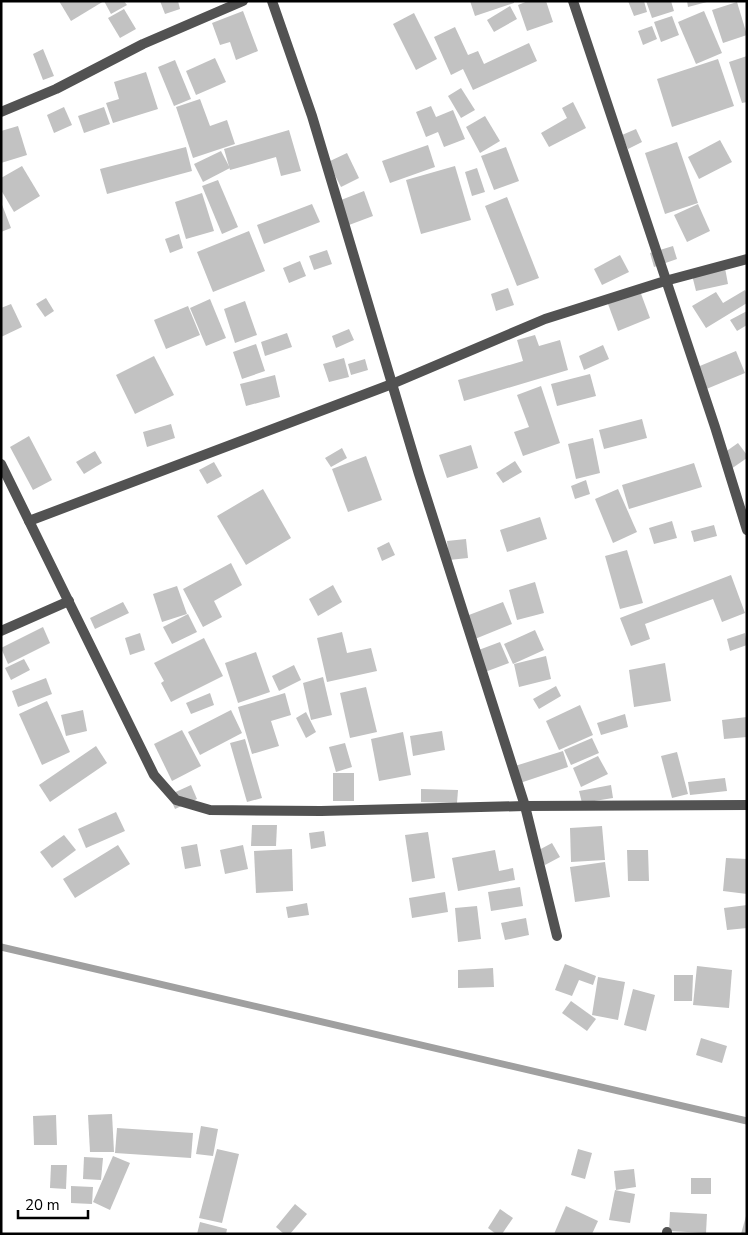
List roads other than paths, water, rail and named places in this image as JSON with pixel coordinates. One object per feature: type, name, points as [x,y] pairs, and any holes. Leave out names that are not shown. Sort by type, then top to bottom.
[{"type":"street","points":[[1,112],[56,89],[143,44],[243,1]]},
{"type":"street","points":[[272,1],[312,116],[419,474],[525,806],[556,936]]},
{"type":"street","points":[[573,1],[747,530]]},
{"type":"street","points":[[29,521],[392,384],[545,320],[665,281],[747,259]]},
{"type":"street","points":[[1,464],[154,775],[176,800],[210,810],[321,811],[525,806],[747,805]]},
{"type":"street","points":[[1,631],[69,601]]},
{"type":"waterway","points":[[1,947],[747,1121]]}]
